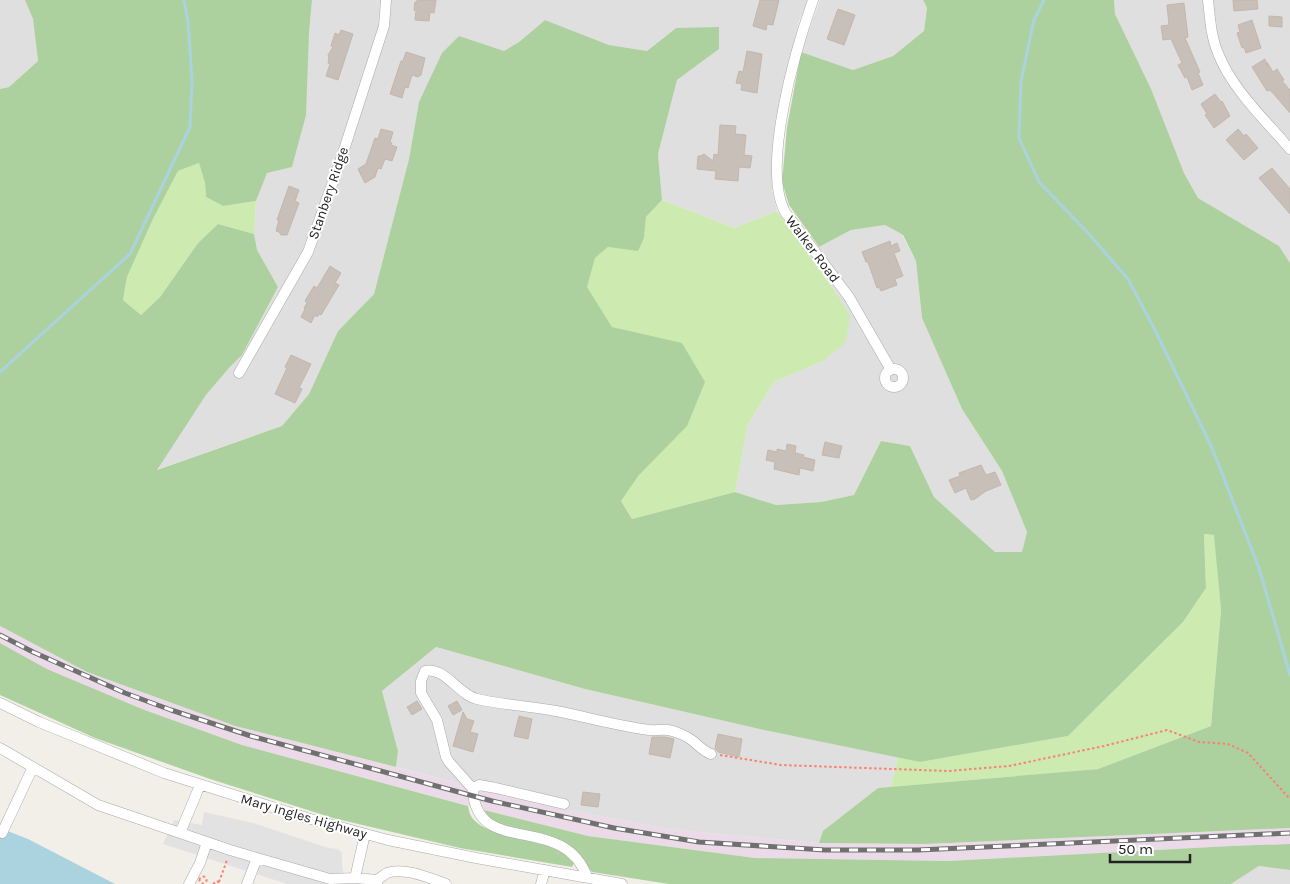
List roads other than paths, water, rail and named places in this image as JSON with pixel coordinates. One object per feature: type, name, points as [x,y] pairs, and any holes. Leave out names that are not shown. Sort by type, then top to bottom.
[{"type":"street","name":"Stanbery Ridge","points":[[239,373],[308,252],[341,159],[384,26],[386,0]]},
{"type":"street","name":"Walker Road","points":[[813,0],[793,63],[783,117],[776,173],[779,196],[785,212],[849,297],[891,370]]},
{"type":"street","points":[[1208,0],[1215,45],[1221,62],[1243,96],[1290,149]]},
{"type":"street","points":[[587,877],[584,867],[575,855],[561,845],[546,839],[502,831],[489,825],[481,816],[476,807],[473,789],[446,756],[437,720],[421,693],[421,681],[425,671],[437,671],[466,696],[476,699],[497,704],[555,711],[628,727],[668,730],[691,739],[702,750],[711,754]]},
{"type":"street","name":"Mary Ingles Highway","points":[[0,703],[111,753],[200,786],[365,834],[476,858],[622,884]]},
{"type":"street","points":[[0,748],[98,805],[230,850],[330,879],[355,878],[377,882],[388,873],[400,871],[446,884]]},
{"type":"street","points":[[2,833],[33,767]]},
{"type":"street","points":[[180,832],[200,786]]},
{"type":"street","points":[[473,789],[479,786],[496,788],[564,804]]},
{"type":"street","points":[[355,878],[365,834]]},
{"type":"street","points":[[189,884],[200,863],[207,842]]},
{"type":"street","points":[[247,884],[257,858]]},
{"type":"street","points":[[541,884],[545,870]]},
{"type":"water","points":[[0,828],[28,839],[115,884],[0,884]]},
{"type":"waterway","points":[[0,372],[130,254],[190,127],[192,81],[188,21],[184,0]]},
{"type":"waterway","points":[[1044,0],[1034,20],[1021,81],[1019,138],[1039,182],[1089,234],[1128,279],[1155,330],[1212,448],[1259,568],[1290,675]]},
{"type":"railway","points":[[0,635],[33,652],[125,693],[251,736],[492,801],[614,828],[699,842],[825,850],[918,850],[1290,833]]}]
